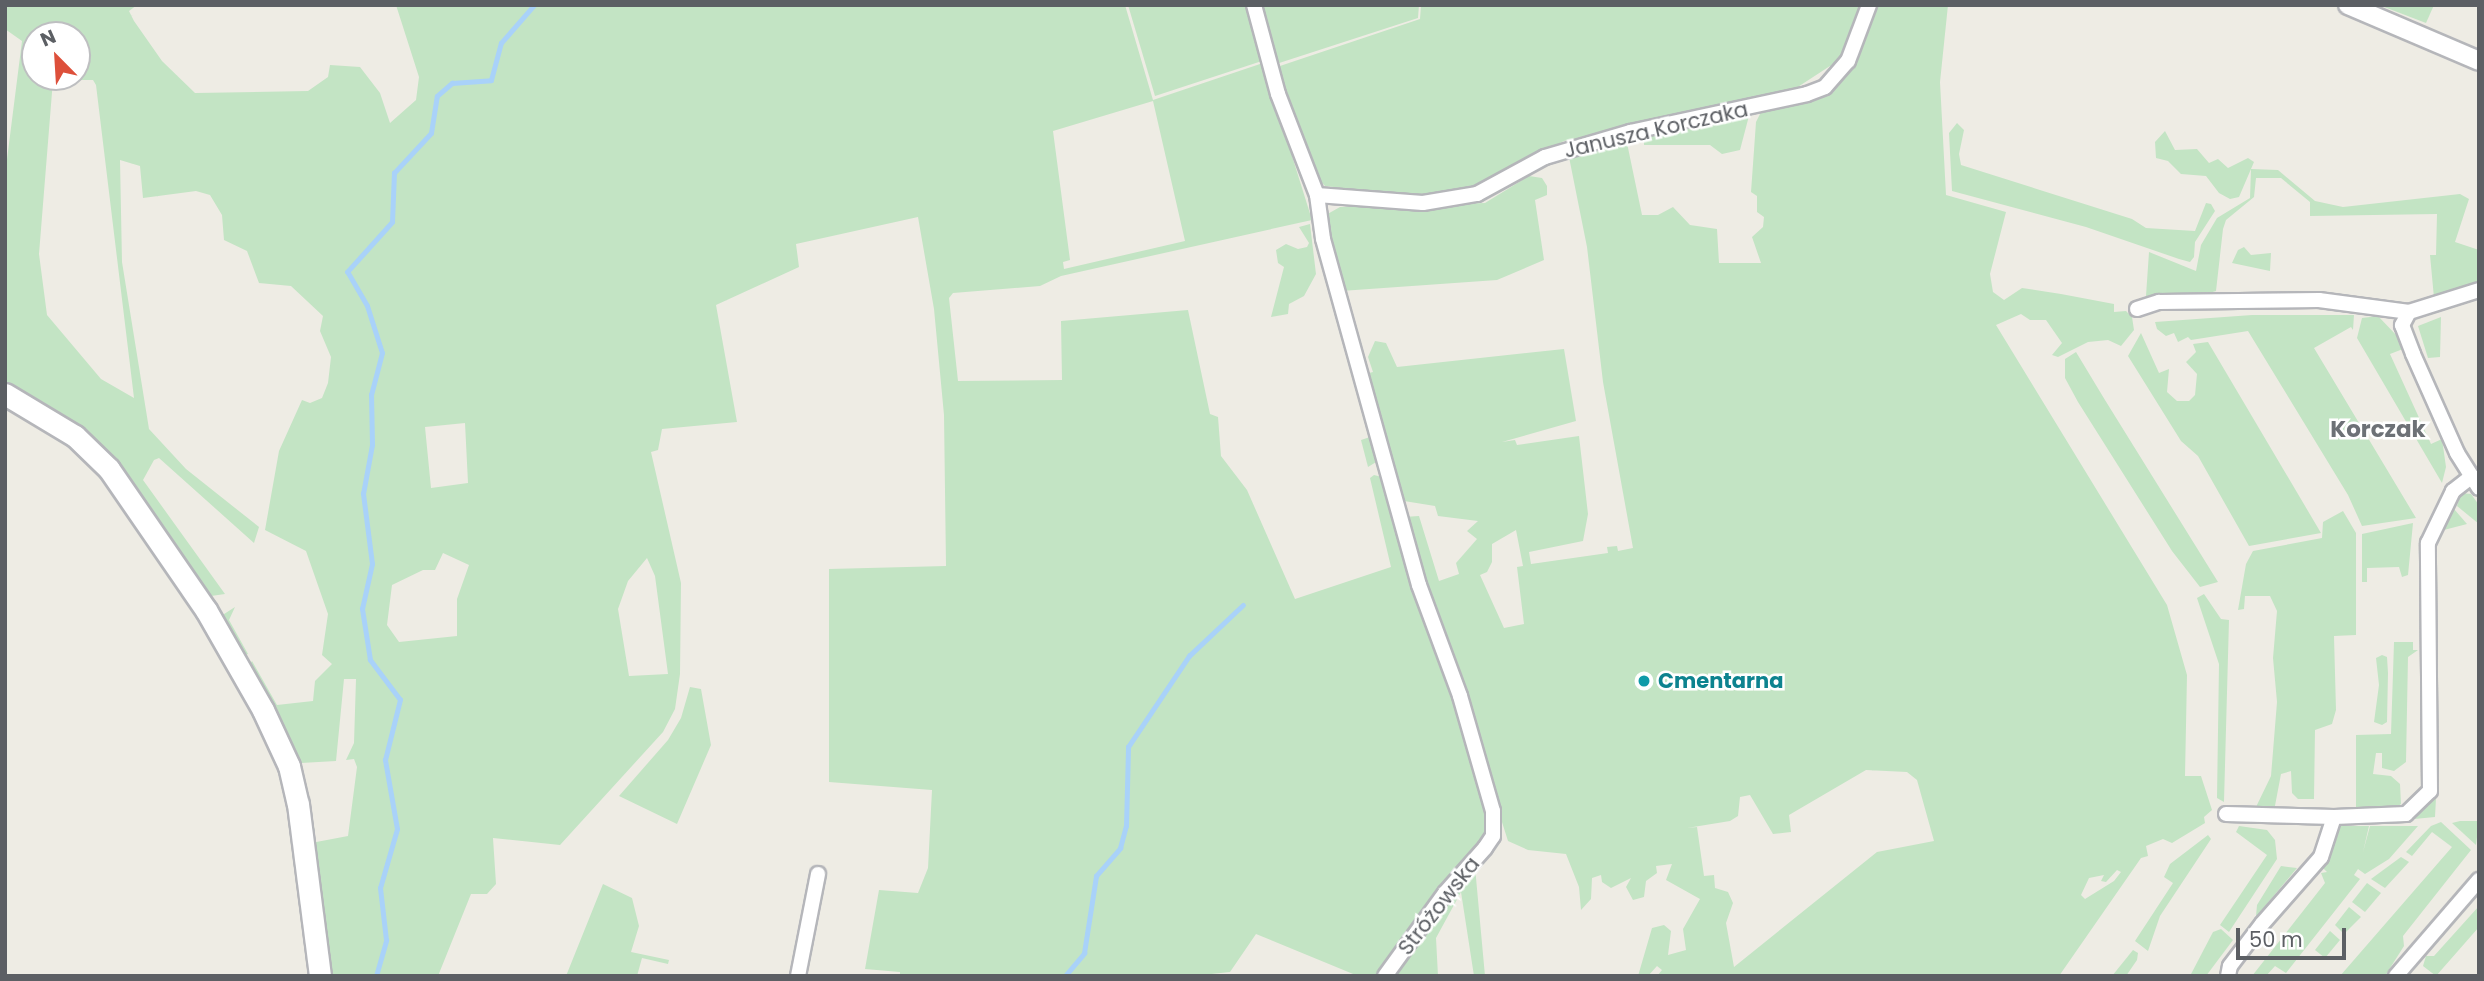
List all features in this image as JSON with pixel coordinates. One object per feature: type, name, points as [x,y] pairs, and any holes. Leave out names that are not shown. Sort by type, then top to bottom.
[{"type":"main road","points":[[5,394],[75,436],[110,469],[183,574],[263,710],[289,766],[298,804],[320,976]]},
{"type":"street","points":[[1254,5],[1278,94],[1317,195]]},
{"type":"street","name":"Janusza Korczaka","points":[[1317,195],[1423,203],[1478,194],[1545,157],[1630,132],[1807,94],[1825,87],[1848,61],[1869,5]]},
{"type":"street","points":[[2348,5],[2479,61]]},
{"type":"street","name":"Stróżowska","points":[[1317,195],[1323,239],[1419,584],[1484,774],[1493,836],[1445,893],[1385,976]]},
{"type":"street","points":[[2137,309],[2159,302],[2319,300],[2409,312],[2479,290]]},
{"type":"street","points":[[2226,814],[2334,817],[2406,814],[2430,791],[2428,542],[2453,491],[2475,482],[2413,354],[2402,325],[2409,312]]},
{"type":"street","points":[[2228,976],[2230,966],[2262,924],[2321,857],[2334,817]]},
{"type":"street","points":[[798,976],[818,874]]},
{"type":"street","points":[[2396,976],[2479,880]]},
{"type":"green space","points":[[5,5],[137,5],[129,11],[134,21],[162,61],[195,93],[308,91],[328,77],[330,65],[360,67],[380,93],[390,123],[416,100],[419,77],[396,5],[1125,5],[1153,100],[1263,63],[1312,220],[1061,276],[1040,286],[953,293],[949,298],[958,381],[1062,380],[1061,321],[1188,310],[1210,414],[1218,417],[1221,456],[1247,490],[1295,599],[1391,567],[1370,478],[1374,475],[1386,478],[1404,517],[1419,516],[1439,581],[1459,574],[1456,563],[1477,539],[1467,531],[1478,521],[1438,516],[1435,506],[1404,501],[1365,374],[1373,372],[1368,357],[1375,341],[1386,343],[1397,367],[1564,349],[1576,421],[1502,442],[1515,440],[1517,445],[1579,436],[1588,514],[1583,541],[1529,552],[1531,564],[1608,553],[1607,547],[1617,546],[1618,551],[1633,548],[1603,382],[1587,247],[1569,157],[1627,143],[1642,215],[1658,215],[1673,207],[1690,225],[1717,229],[1719,263],[1761,263],[1752,237],[1763,227],[1764,217],[1757,212],[1757,196],[1751,192],[1756,122],[1761,112],[1809,103],[1840,82],[1850,69],[1874,5],[1948,5],[1940,82],[1946,195],[2006,212],[1990,274],[1993,292],[2004,300],[2022,288],[2061,294],[2114,304],[2114,312],[2126,311],[2132,317],[2134,330],[2121,346],[2108,340],[2088,342],[2058,357],[2052,355],[2062,343],[2046,320],[2030,320],[2021,314],[1996,325],[2167,605],[2187,675],[2185,776],[2201,776],[2212,810],[2204,817],[2205,823],[2172,843],[2163,839],[2146,846],[2148,856],[2141,858],[2059,976],[1657,976],[1662,970],[1657,966],[1648,976],[1638,976],[1652,928],[1664,925],[1671,931],[1668,955],[1686,950],[1683,929],[1700,899],[1666,880],[1672,864],[1656,866],[1657,873],[1646,881],[1644,897],[1633,900],[1626,887],[1631,878],[1611,888],[1602,882],[1601,875],[1592,878],[1591,899],[1581,910],[1579,887],[1566,854],[1528,850],[1508,841],[1476,740],[1491,838],[1436,893],[1378,976],[1358,976],[1256,934],[1230,972],[1193,976],[900,976],[900,972],[865,969],[879,890],[918,893],[928,868],[932,790],[829,782],[829,569],[946,566],[944,415],[934,309],[918,217],[796,244],[799,267],[716,305],[737,422],[662,429],[658,450],[651,452],[681,583],[680,674],[675,709],[663,732],[560,845],[493,838],[496,884],[487,894],[471,894],[438,976],[328,976],[311,843],[348,836],[357,767],[354,759],[346,760],[354,743],[356,679],[344,679],[336,761],[301,763],[315,832],[310,832],[247,668],[252,661],[277,705],[313,701],[315,681],[332,664],[322,655],[328,614],[306,551],[265,530],[279,451],[302,400],[310,403],[322,398],[328,383],[331,357],[320,331],[323,316],[291,286],[259,283],[247,251],[224,240],[222,215],[210,195],[196,191],[143,198],[140,166],[120,160],[122,262],[149,429],[186,469],[259,527],[254,543],[159,458],[154,460],[143,480],[225,594],[211,596],[115,463],[65,417],[5,384],[5,175],[21,49],[21,91],[52,91],[39,254],[47,315],[101,379],[134,398],[96,85],[91,80],[91,21],[21,21],[21,40],[5,29]],"holes":[[[1153,101],[1185,241],[1064,269],[1063,262],[1070,260],[1053,131]],[[465,423],[468,483],[431,488],[425,427]],[[1516,530],[1523,566],[1517,567],[1524,624],[1504,628],[1480,575],[1487,572],[1492,562],[1492,544]],[[443,553],[469,565],[457,599],[457,636],[399,642],[387,625],[392,585],[423,570],[435,570]],[[647,558],[655,576],[668,674],[629,676],[618,609],[628,581]],[[1866,770],[1907,772],[1917,780],[1934,841],[1877,852],[1734,967],[1726,923],[1733,903],[1728,892],[1715,888],[1714,875],[1704,876],[1697,827],[1687,828],[1730,821],[1738,816],[1740,797],[1750,795],[1773,834],[1791,832],[1789,815]],[[2117,870],[2121,872],[2114,881],[2085,899],[2081,895],[2089,878],[2104,875],[2101,881],[2106,882]]]},
{"type":"green space","points":[[1128,5],[1247,5],[1262,61],[1155,96]]},
{"type":"green space","points":[[1257,5],[1419,5],[1418,18],[1273,65]]},
{"type":"green space","points":[[1421,5],[1864,5],[1836,68],[1830,66],[1787,94],[1564,141],[1460,192],[1400,195],[1325,186],[1312,172],[1274,68],[1420,19]]},
{"type":"green space","points":[[2379,5],[2434,5],[2426,23]]},
{"type":"green space","points":[[1750,112],[1740,150],[1722,154],[1710,145],[1644,145],[1644,136]]},
{"type":"green space","points":[[1957,123],[1964,130],[1959,154],[1961,165],[2132,219],[2146,228],[2195,231],[2206,203],[2211,204],[2215,211],[2195,242],[2194,257],[2190,262],[2086,227],[1952,191],[1949,133]]},
{"type":"green space","points":[[2165,131],[2175,150],[2197,149],[2209,163],[2218,159],[2228,168],[2248,158],[2254,162],[2239,197],[2230,199],[2219,193],[2206,176],[2181,174],[2168,161],[2156,158],[2155,142]]},
{"type":"green space","points":[[2251,169],[2278,170],[2315,201],[2343,207],[2460,194],[2469,199],[2455,242],[2479,250],[2479,283],[2434,298],[2430,255],[2436,255],[2437,214],[2310,216],[2310,202],[2281,178],[2256,178],[2254,197],[2226,220],[2216,291],[2192,298],[2146,296],[2149,252],[2196,271],[2201,245],[2217,218],[2250,198]]},
{"type":"green space","points":[[1529,176],[1542,178],[1547,186],[1547,195],[1535,200],[1544,260],[1497,280],[1341,291],[1324,216],[1340,207],[1485,203]]},
{"type":"green space","points":[[1310,224],[1316,274],[1304,296],[1289,304],[1288,314],[1271,317],[1284,267],[1278,263],[1276,250],[1286,244],[1298,249],[1307,247],[1309,243],[1299,227]]},
{"type":"green space","points":[[2244,247],[2251,255],[2271,253],[2270,271],[2232,263],[2238,250]]},
{"type":"green space","points":[[2252,315],[2354,315],[2353,330],[2351,327],[2314,348],[2416,518],[2362,526],[2348,495],[2248,331],[2191,340],[2188,337],[2178,342],[2174,333],[2166,336],[2157,329],[2155,322]]},
{"type":"green space","points":[[2378,316],[2398,337],[2403,349],[2390,354],[2431,444],[2442,439],[2446,467],[2442,483],[2357,338],[2362,318]]},
{"type":"green space","points":[[2441,317],[2440,357],[2428,358],[2418,326]]},
{"type":"green space","points":[[2141,333],[2159,373],[2169,369],[2167,392],[2177,401],[2189,401],[2195,395],[2197,374],[2186,362],[2196,352],[2193,344],[2208,342],[2321,533],[2249,546],[2198,456],[2181,441],[2128,356]]},
{"type":"green space","points":[[2076,352],[2218,582],[2200,587],[2172,551],[2078,402],[2065,378],[2065,359]]},
{"type":"green space","points":[[1373,436],[1381,459],[1368,467],[1361,440]]},
{"type":"green space","points":[[2461,493],[2471,494],[2479,505],[2479,524],[2457,506]]},
{"type":"green space","points":[[2454,509],[2467,524],[2440,531],[2450,510]]},
{"type":"green space","points":[[2343,511],[2356,533],[2356,635],[2334,636],[2336,710],[2332,724],[2315,730],[2314,799],[2298,799],[2292,793],[2291,771],[2281,774],[2274,811],[2262,812],[2256,807],[2271,776],[2277,702],[2273,658],[2277,611],[2270,596],[2245,596],[2244,609],[2238,610],[2246,564],[2253,551],[2322,538],[2323,522]]},
{"type":"green space","points":[[2413,523],[2408,575],[2402,577],[2399,567],[2367,568],[2367,582],[2362,582],[2362,534]]},
{"type":"green space","points":[[2204,594],[2221,619],[2229,620],[2224,802],[2217,798],[2219,664],[2197,598]]},
{"type":"green space","points":[[235,607],[229,620],[248,654],[241,657],[221,616]]},
{"type":"green space","points":[[2394,642],[2413,642],[2413,650],[2418,650],[2408,657],[2406,762],[2394,771],[2382,768],[2382,753],[2376,753],[2373,774],[2391,776],[2400,784],[2401,804],[2394,809],[2356,812],[2356,735],[2391,734]]},
{"type":"green space","points":[[2382,655],[2387,657],[2388,673],[2387,722],[2382,725],[2374,722],[2379,685],[2376,658]]},
{"type":"green space","points":[[690,687],[701,689],[711,745],[677,824],[619,796],[668,740],[681,718]]},
{"type":"green space","points":[[2432,797],[2436,798],[2435,817],[2404,820],[2423,809]]},
{"type":"green space","points":[[2479,821],[2476,845],[2452,823]]},
{"type":"green space","points":[[2441,822],[2471,850],[2403,936],[2404,946],[2385,976],[2340,976],[2452,847],[2432,832],[2412,856],[2406,852],[2431,826]]},
{"type":"green space","points":[[2239,826],[2267,830],[2275,840],[2277,859],[2229,932],[2220,925],[2267,855],[2236,832]]},
{"type":"green space","points":[[2338,826],[2369,826],[2363,852],[2370,826],[2418,826],[2389,859],[2365,874],[2358,869],[2354,875],[2360,879],[2286,973],[2275,966],[2266,976],[2252,976],[2325,883],[2321,873],[2327,872],[2322,867]]},
{"type":"green space","points":[[2208,835],[2211,839],[2160,916],[2148,951],[2135,941],[2173,883],[2164,877],[2170,864]]},
{"type":"green space","points":[[2401,857],[2409,862],[2385,888],[2371,879]]},
{"type":"green space","points":[[2281,866],[2297,868],[2261,911],[2255,927],[2257,905]]},
{"type":"green space","points":[[1475,867],[1485,976],[1474,976],[1461,892],[1436,938],[1438,976],[1392,976],[1421,930]]},
{"type":"green space","points":[[2367,883],[2381,893],[2365,912],[2352,902]]},
{"type":"green space","points":[[603,884],[632,898],[639,926],[631,952],[669,960],[668,964],[642,958],[637,976],[566,976]]},
{"type":"green space","points":[[2479,906],[2479,927],[2436,976],[2423,966],[2426,956],[2434,956]]},
{"type":"green space","points":[[2349,907],[2361,917],[2344,934],[2335,925]]},
{"type":"green space","points":[[2221,929],[2233,940],[2206,976],[2190,976],[2213,932]]},
{"type":"green space","points":[[2330,931],[2340,940],[2325,958],[2315,950]]},
{"type":"green space","points":[[2133,950],[2138,953],[2137,960],[2126,976],[2112,976]]},
{"type":"waterway","points":[[376,976],[386,940],[380,888],[397,829],[385,760],[400,700],[370,660],[362,609],[372,564],[363,494],[372,445],[371,395],[382,353],[367,306],[347,272],[392,222],[394,173],[431,133],[437,96],[452,83],[491,80],[501,43],[534,5]]},
{"type":"waterway","points":[[1065,976],[1084,953],[1096,876],[1120,848],[1126,826],[1128,747],[1189,656],[1243,605]]},
{"type":"place","name":"Cmentarna","points":[[1644,681]]},
{"type":"district","name":"Korczak","points":[[2378,429]]}]
